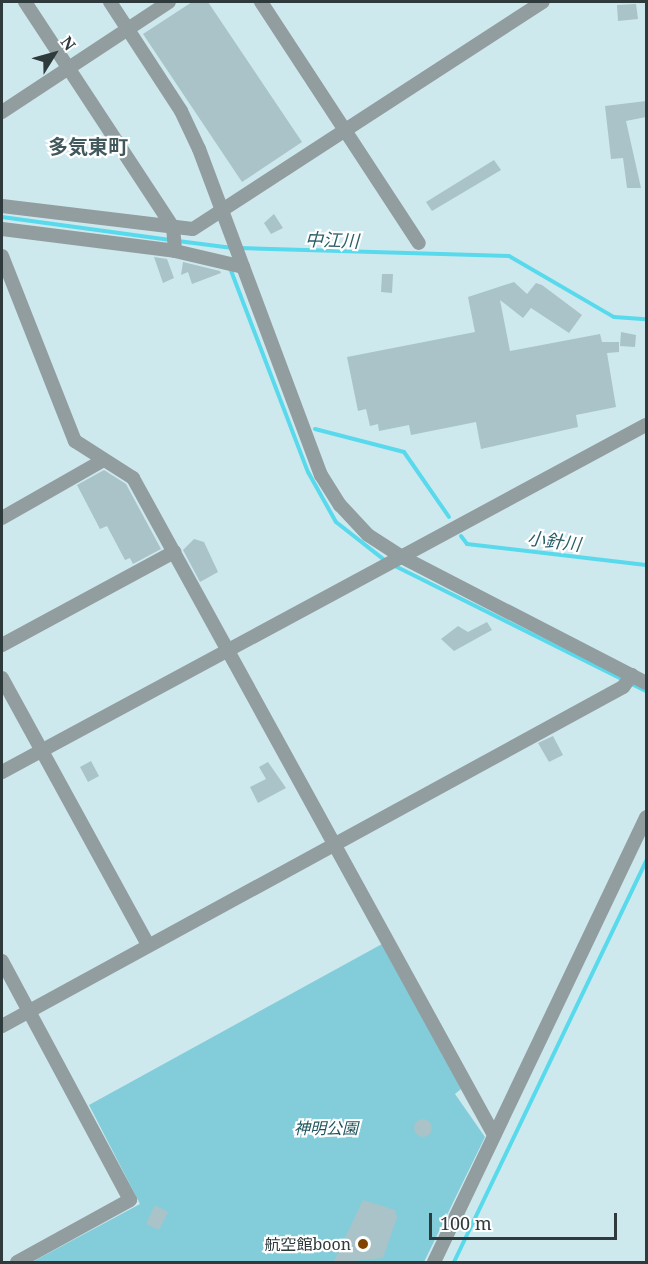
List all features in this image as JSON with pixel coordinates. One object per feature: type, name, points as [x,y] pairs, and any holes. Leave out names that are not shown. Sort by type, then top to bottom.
[{"type":"street","points":[[25,2],[174,230],[175,251]]},
{"type":"street","points":[[110,2],[181,111],[242,264],[321,475],[340,505],[368,535],[398,557],[646,683]]},
{"type":"street","points":[[2,112],[169,2]]},
{"type":"street","points":[[261,2],[419,243]]},
{"type":"street","points":[[2,206],[174,230],[193,229],[222,213],[344,129],[543,2]]},
{"type":"street","points":[[2,229],[175,251],[242,264]]},
{"type":"street","points":[[2,256],[75,441],[102,461],[133,478],[494,1135]]},
{"type":"street","points":[[2,772],[646,425]]},
{"type":"street","points":[[2,518],[102,461]]},
{"type":"street","points":[[2,645],[174,552]]},
{"type":"street","points":[[2,1026],[623,687],[632,675]]},
{"type":"street","points":[[2,678],[148,945]]},
{"type":"street","points":[[434,1263],[646,817]]},
{"type":"street","points":[[2,961],[130,1200],[17,1263]]},
{"type":"green space","name":"神明公園","points":[[382,944],[461,1089],[455,1094],[485,1137],[424,1262],[32,1262],[140,1204],[89,1105]]},
{"type":"building","points":[[192,2],[208,2],[302,142],[242,182],[143,34]]},
{"type":"building","points":[[636,4],[638,19],[618,21],[617,5]]},
{"type":"building","points":[[646,101],[646,117],[626,121],[641,188],[627,188],[623,158],[611,159],[605,106]]},
{"type":"building","points":[[494,160],[501,170],[432,211],[426,202]]},
{"type":"building","points":[[274,214],[283,228],[271,234],[264,223]]},
{"type":"building","points":[[154,257],[167,259],[174,278],[163,283]]},
{"type":"building","points":[[183,262],[221,273],[192,284],[188,272],[181,275]]},
{"type":"building","points":[[382,274],[393,274],[392,293],[381,292]]},
{"type":"building","points":[[514,282],[527,294],[536,283],[542,285],[582,315],[569,333],[531,308],[523,318],[500,300],[510,351],[600,334],[602,342],[619,342],[619,352],[607,353],[616,407],[576,415],[578,427],[481,449],[476,422],[411,435],[409,425],[379,431],[378,424],[370,426],[366,409],[358,411],[347,357],[475,332],[468,297]]},
{"type":"building","points":[[621,332],[636,335],[635,347],[620,346]]},
{"type":"building","points":[[104,470],[126,484],[161,549],[133,564],[130,558],[125,560],[107,526],[100,529],[77,485]]},
{"type":"building","points":[[194,539],[204,542],[218,572],[200,582],[183,550]]},
{"type":"building","points":[[487,622],[492,630],[454,651],[441,639],[458,626],[468,632]]},
{"type":"building","points":[[553,736],[563,755],[549,762],[538,743]]},
{"type":"building","points":[[91,761],[99,776],[88,782],[80,767]]},
{"type":"building","points":[[268,762],[286,788],[258,803],[250,787],[266,779],[259,767]]},
{"type":"building","points":[[423,1119],[429,1122],[432,1128],[429,1134],[423,1137],[417,1134],[414,1128],[417,1122]]},
{"type":"building","name":"航空館boon","points":[[363,1200],[395,1210],[397,1217],[383,1258],[333,1263]]},
{"type":"building","points":[[155,1205],[168,1212],[159,1230],[146,1224]]},
{"type":"building","points":[[301,1238],[315,1242],[311,1253],[297,1249]]},
{"type":"waterway","name":"中江川","points":[[2,217],[170,240]]},
{"type":"waterway","name":"中江川","points":[[178,241],[233,248]]},
{"type":"waterway","name":"中江川","points":[[240,248],[509,256],[614,317],[646,319]]},
{"type":"waterway","points":[[230,268],[308,472],[336,522],[387,562]]},
{"type":"waterway","name":"小針川","points":[[315,429],[404,452],[449,517]]},
{"type":"waterway","name":"小針川","points":[[461,536],[467,544],[646,565]]},
{"type":"waterway","points":[[393,565],[646,691]]},
{"type":"waterway","points":[[454,1262],[646,861]]},
{"type":"place","name":"航空館boon","points":[[363,1244]]},
{"type":"district","name":"多気東町","points":[[88,146]]}]
